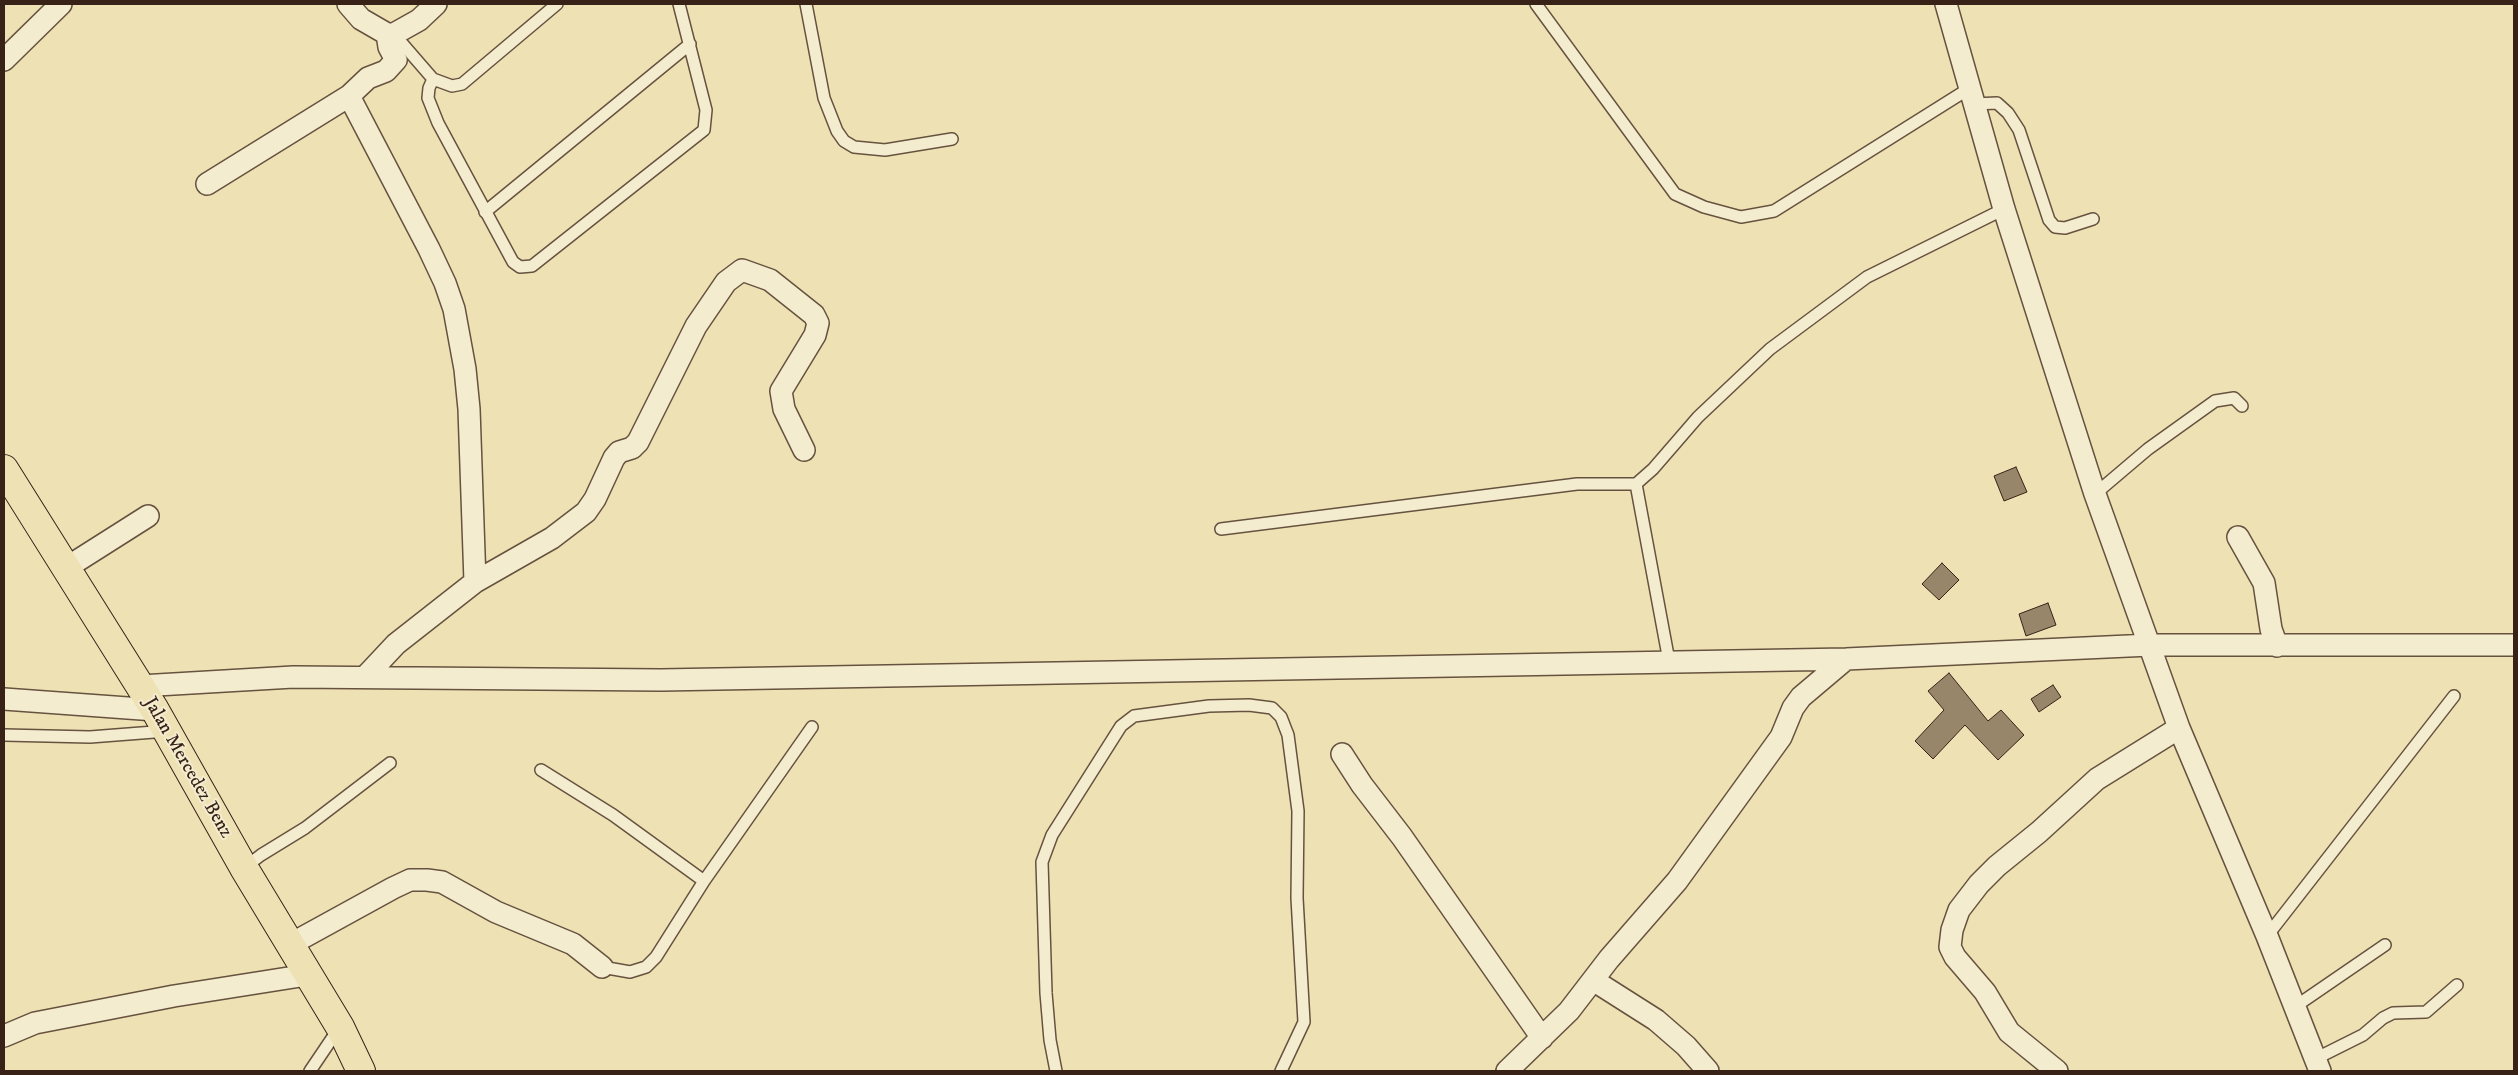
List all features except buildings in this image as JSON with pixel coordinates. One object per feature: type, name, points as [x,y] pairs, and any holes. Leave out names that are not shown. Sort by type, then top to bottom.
[{"type":"main road","name":"Jalan Mercedez Benz","points":[[4,469],[140,686],[244,868],[340,1027],[361,1071]]},
{"type":"street","points":[[4,60],[61,4]]},
{"type":"street","points":[[348,4],[361,19],[390,34]]},
{"type":"street","points":[[390,34],[419,20],[436,4]]},
{"type":"street","points":[[1946,4],[2004,209],[2094,494],[2179,728],[2296,1006],[2317,1065]]},
{"type":"street","points":[[207,184],[349,96],[368,78],[386,71],[395,62],[390,34]]},
{"type":"street","points":[[349,96],[429,249],[445,283],[454,309],[465,369],[469,409],[475,582]]},
{"type":"street","points":[[366,676],[396,644],[475,582],[552,538],[586,512],[595,500],[614,458],[619,452],[632,448],[638,442],[696,326],[726,282],[742,270],[770,280],[814,315],[818,323],[815,335],[781,391],[784,409],[804,450]]},
{"type":"street","points":[[66,568],[148,516]]},
{"type":"street","points":[[2238,537],[2264,584],[2271,629],[2277,646]]},
{"type":"street","points":[[140,686],[293,677],[366,676],[662,680],[1846,659],[2150,644],[2277,646],[2514,645]]},
{"type":"street","points":[[1508,1071],[1569,1011],[1677,881],[1781,736],[1793,708],[1801,697],[1846,659]]},
{"type":"street","points":[[4,699],[160,721]]},
{"type":"street","points":[[2057,1071],[2009,1032],[1986,992],[1954,957],[1950,947],[1957,917],[1979,884],[2097,779],[2179,728]]},
{"type":"street","points":[[1342,754],[1542,1038]]},
{"type":"street","points":[[291,944],[410,880],[427,880],[442,882],[524,924],[573,944],[602,967]]},
{"type":"street","points":[[4,1036],[35,1023],[174,996],[307,975]]},
{"type":"street","points":[[1593,980],[1656,1020],[1686,1046],[1708,1071]]},
{"type":"lane","points":[[390,34],[433,79],[452,86],[462,84],[557,4]]},
{"type":"lane","points":[[433,79],[429,88],[428,98],[432,109],[485,212],[513,262],[520,267],[532,266],[704,130],[706,110],[679,4]]},
{"type":"lane","points":[[806,4],[824,98],[836,132],[844,141],[854,147],[884,150],[952,139]]},
{"type":"lane","points":[[1536,4],[1675,194],[1704,207],[1741,218],[1774,211],[1972,96],[1997,103],[2008,113],[2019,130],[2049,220],[2055,227],[2065,228],[2093,220]]},
{"type":"lane","points":[[485,212],[690,44]]},
{"type":"lane","points":[[1221,529],[1577,484],[1636,484],[1653,469],[1698,416],[1770,349],[1867,277],[2004,209]]},
{"type":"lane","points":[[2094,494],[2148,449],[2215,401],[2234,398],[2242,406]]},
{"type":"lane","points":[[1636,484],[1669,661]]},
{"type":"lane","points":[[2267,936],[2454,696]]},
{"type":"lane","points":[[1056,1071],[1050,1040],[1046,993],[1042,862],[1052,835],[1121,726],[1134,716],[1209,706],[1249,705],[1272,708],[1281,717],[1288,735],[1298,811],[1297,898],[1304,1022],[1281,1071]]},
{"type":"lane","points":[[4,735],[90,737],[160,721]]},
{"type":"lane","points":[[602,967],[630,972],[646,967],[656,957],[704,881],[812,727]]},
{"type":"lane","points":[[244,868],[261,855],[305,828],[390,763]]},
{"type":"lane","points":[[541,770],[613,815],[704,881]]},
{"type":"lane","points":[[2296,1006],[2385,945]]},
{"type":"lane","points":[[2317,1065],[2363,1035],[2392,1013],[2426,1012],[2457,985]]},
{"type":"lane","points":[[310,1071],[340,1027]]}]
